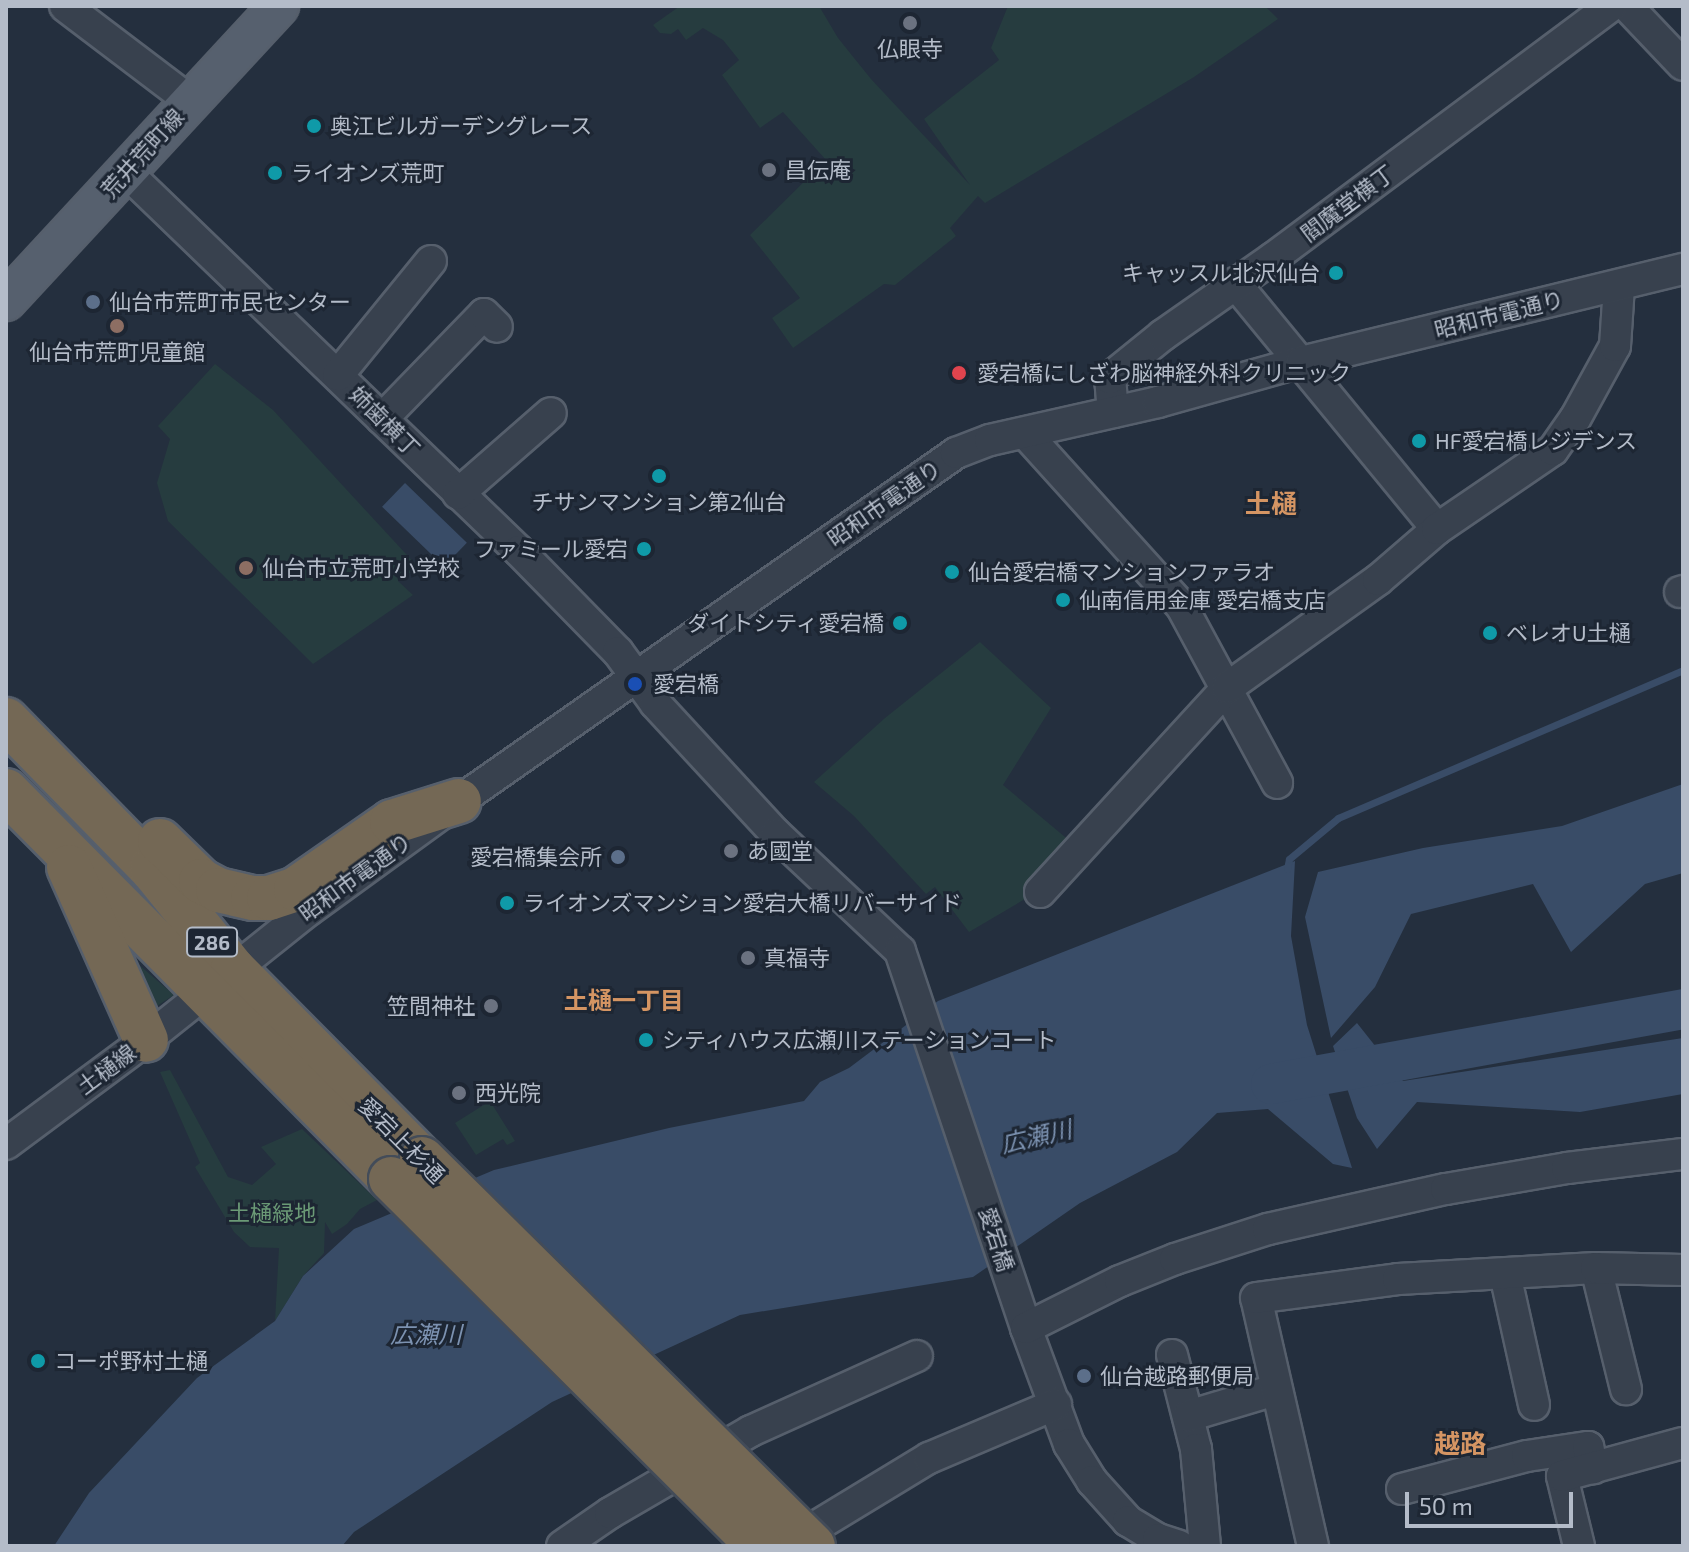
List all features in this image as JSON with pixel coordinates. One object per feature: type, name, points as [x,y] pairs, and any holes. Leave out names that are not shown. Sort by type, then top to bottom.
[{"type":"highway","points":[[6,692],[201,881],[237,896],[269,898],[296,889],[392,822],[459,801]]},
{"type":"highway","name":"愛宕上杉通","points":[[6,720],[152,869],[218,980]]},
{"type":"highway","name":"愛宕上杉通","points":[[6,791],[61,850],[218,980],[407,1169],[759,1546]]},
{"type":"highway","points":[[61,850],[146,1040]]},
{"type":"highway","name":"愛宕上杉通","points":[[407,1169],[813,1546]]},
{"type":"main road","name":"荒井荒町線","points":[[6,301],[279,6]]},
{"type":"street","points":[[65,6],[190,101]]},
{"type":"street","name":"閻魔堂横丁","points":[[1113,412],[1110,378],[1611,6]]},
{"type":"street","points":[[1627,6],[1683,65]]},
{"type":"street","name":"姉歯横丁","points":[[125,171],[589,622],[637,678]]},
{"type":"street","points":[[338,375],[431,261]]},
{"type":"street","name":"昭和市電通り","points":[[218,980],[459,801],[938,464],[974,446],[1683,269]]},
{"type":"street","points":[[1235,283],[1437,529]]},
{"type":"street","points":[[1040,892],[1227,688],[1378,580],[1437,529],[1553,450],[1575,419],[1615,346],[1619,285]]},
{"type":"street","points":[[382,419],[484,314],[497,327]]},
{"type":"street","points":[[458,494],[551,413]]},
{"type":"street","points":[[1025,433],[1182,607],[1277,783]]},
{"type":"street","name":"愛宕橋","points":[[637,678],[655,703],[776,834],[883,931],[900,951],[916,991],[1022,1316],[1069,1444],[1092,1481],[1128,1521],[1165,1544]]},
{"type":"street","name":"土樋線","points":[[6,1144],[146,1040],[218,980]]},
{"type":"street","points":[[1022,1316],[1268,1229],[1446,1189],[1567,1168],[1683,1154]]},
{"type":"street","points":[[1596,1268],[1626,1389]]},
{"type":"street","points":[[1313,1546],[1256,1298],[1398,1279],[1596,1268],[1683,1270]]},
{"type":"street","points":[[1505,1274],[1534,1405]]},
{"type":"street","points":[[1172,1355],[1196,1449],[1205,1546]]},
{"type":"street","points":[[562,1546],[610,1513],[751,1431],[917,1356]]},
{"type":"street","points":[[1188,1416],[1275,1390]]},
{"type":"street","points":[[784,1546],[929,1458],[1056,1404]]},
{"type":"street","points":[[1579,1546],[1562,1476],[1683,1443]]},
{"type":"street","points":[[1402,1489],[1527,1456],[1588,1447],[1593,1468]]},
{"type":"green space","points":[[680,6],[819,6],[838,38],[871,79],[970,185],[924,119],[999,60],[991,48],[1008,6],[1265,6],[1278,19],[1194,77],[985,203],[978,196],[950,228],[956,236],[895,285],[884,284],[793,348],[772,318],[800,298],[750,235],[826,160],[783,112],[760,128],[722,75],[739,60],[723,40],[703,28],[686,40],[678,29],[671,34],[660,33],[653,25]]},
{"type":"green space","points":[[215,364],[273,410],[418,567],[398,581],[413,595],[313,664],[168,521],[157,483],[170,439],[158,426]]},
{"type":"green space","points":[[980,642],[1051,708],[1003,785],[1071,842],[1025,899],[969,932],[935,887],[926,894],[854,816],[814,782],[885,718]]},
{"type":"green space","points":[[116,945],[174,995],[157,1006]]},
{"type":"green space","name":"土樋緑地","points":[[170,1070],[228,1177],[252,1185],[276,1164],[261,1147],[302,1129],[377,1200],[360,1209],[347,1224],[332,1234],[325,1222],[324,1253],[303,1276],[275,1321],[279,1248],[250,1247],[234,1232],[195,1167],[200,1163],[160,1072]]},
{"type":"green space","points":[[490,1101],[515,1141],[507,1145],[503,1139],[476,1155],[455,1123]]},
{"type":"water","points":[[405,483],[467,543],[444,566],[382,507]]},
{"type":"water","points":[[1683,784],[1683,873],[1645,884],[1571,952],[1533,884],[1411,914],[1375,987],[1331,1038],[1305,917],[1318,872],[1423,848],[1562,826]]},
{"type":"water","name":"広瀬川","points":[[1295,861],[1291,936],[1307,1025],[1352,1168],[1333,1164],[1268,1109],[1217,1113],[1177,1152],[1080,1203],[973,1277],[740,1315],[552,1402],[354,1532],[342,1546],[54,1546],[89,1493],[197,1378],[275,1321],[303,1276],[354,1229],[494,1170],[669,1128],[804,1101],[820,1082],[849,1068],[938,1001]]},
{"type":"water","points":[[1357,1023],[1403,1081],[1683,1038],[1683,1094],[1580,1112],[1417,1102],[1377,1149],[1357,1118],[1333,1046]]},
{"type":"waterway","points":[[1287,869],[1289,859],[1338,818],[1683,670]]},
{"type":"waterway","name":"広瀬川","points":[[1271,1084],[1683,1009]]},
{"type":"place","name":"仏眼寺","points":[[910,23]]},
{"type":"place","name":"奥江ビルガーデングレース","points":[[314,126]]},
{"type":"place","name":"昌伝庵","points":[[769,170]]},
{"type":"place","name":"ライオンズ荒町","points":[[275,173]]},
{"type":"place","name":"キャッスル北沢仙台","points":[[1336,273]]},
{"type":"place","name":"仙台市荒町市民センター","points":[[93,302]]},
{"type":"place","name":"仙台市荒町児童館","points":[[117,326]]},
{"type":"place","name":"愛宕橋にしざわ脳神経外科クリニック","points":[[959,373]]},
{"type":"place","name":"HF愛宕橋レジデンス","points":[[1419,441]]},
{"type":"place","name":"チサンマンション第2仙台","points":[[659,476]]},
{"type":"place","name":"ファミール愛宕","points":[[644,549]]},
{"type":"place","name":"仙台市立荒町小学校","points":[[246,568]]},
{"type":"place","name":"仙台愛宕橋マンションファラオ","points":[[952,572]]},
{"type":"place","name":"仙南信用金庫 愛宕橋支店","points":[[1063,600]]},
{"type":"place","name":"ダイトシティ愛宕橋","points":[[900,623]]},
{"type":"place","name":"ベレオU土樋","points":[[1490,633]]},
{"type":"place","name":"愛宕橋","points":[[635,684]]},
{"type":"place","name":"あ國堂","points":[[731,851]]},
{"type":"place","name":"愛宕橋集会所","points":[[618,857]]},
{"type":"place","name":"ライオンズマンション愛宕大橋リバーサイド","points":[[507,903]]},
{"type":"place","name":"真福寺","points":[[748,958]]},
{"type":"place","name":"笠間神社","points":[[491,1006]]},
{"type":"place","name":"シティハウス広瀬川ステーションコート","points":[[646,1040]]},
{"type":"place","name":"西光院","points":[[459,1093]]},
{"type":"place","name":"コーポ野村土樋","points":[[38,1361]]},
{"type":"place","name":"仙台越路郵便局","points":[[1084,1376]]},
{"type":"district","name":"土樋","points":[[1271,503]]},
{"type":"district","name":"土樋一丁目","points":[[624,1000]]},
{"type":"district","name":"越路","points":[[1460,1443]]}]
